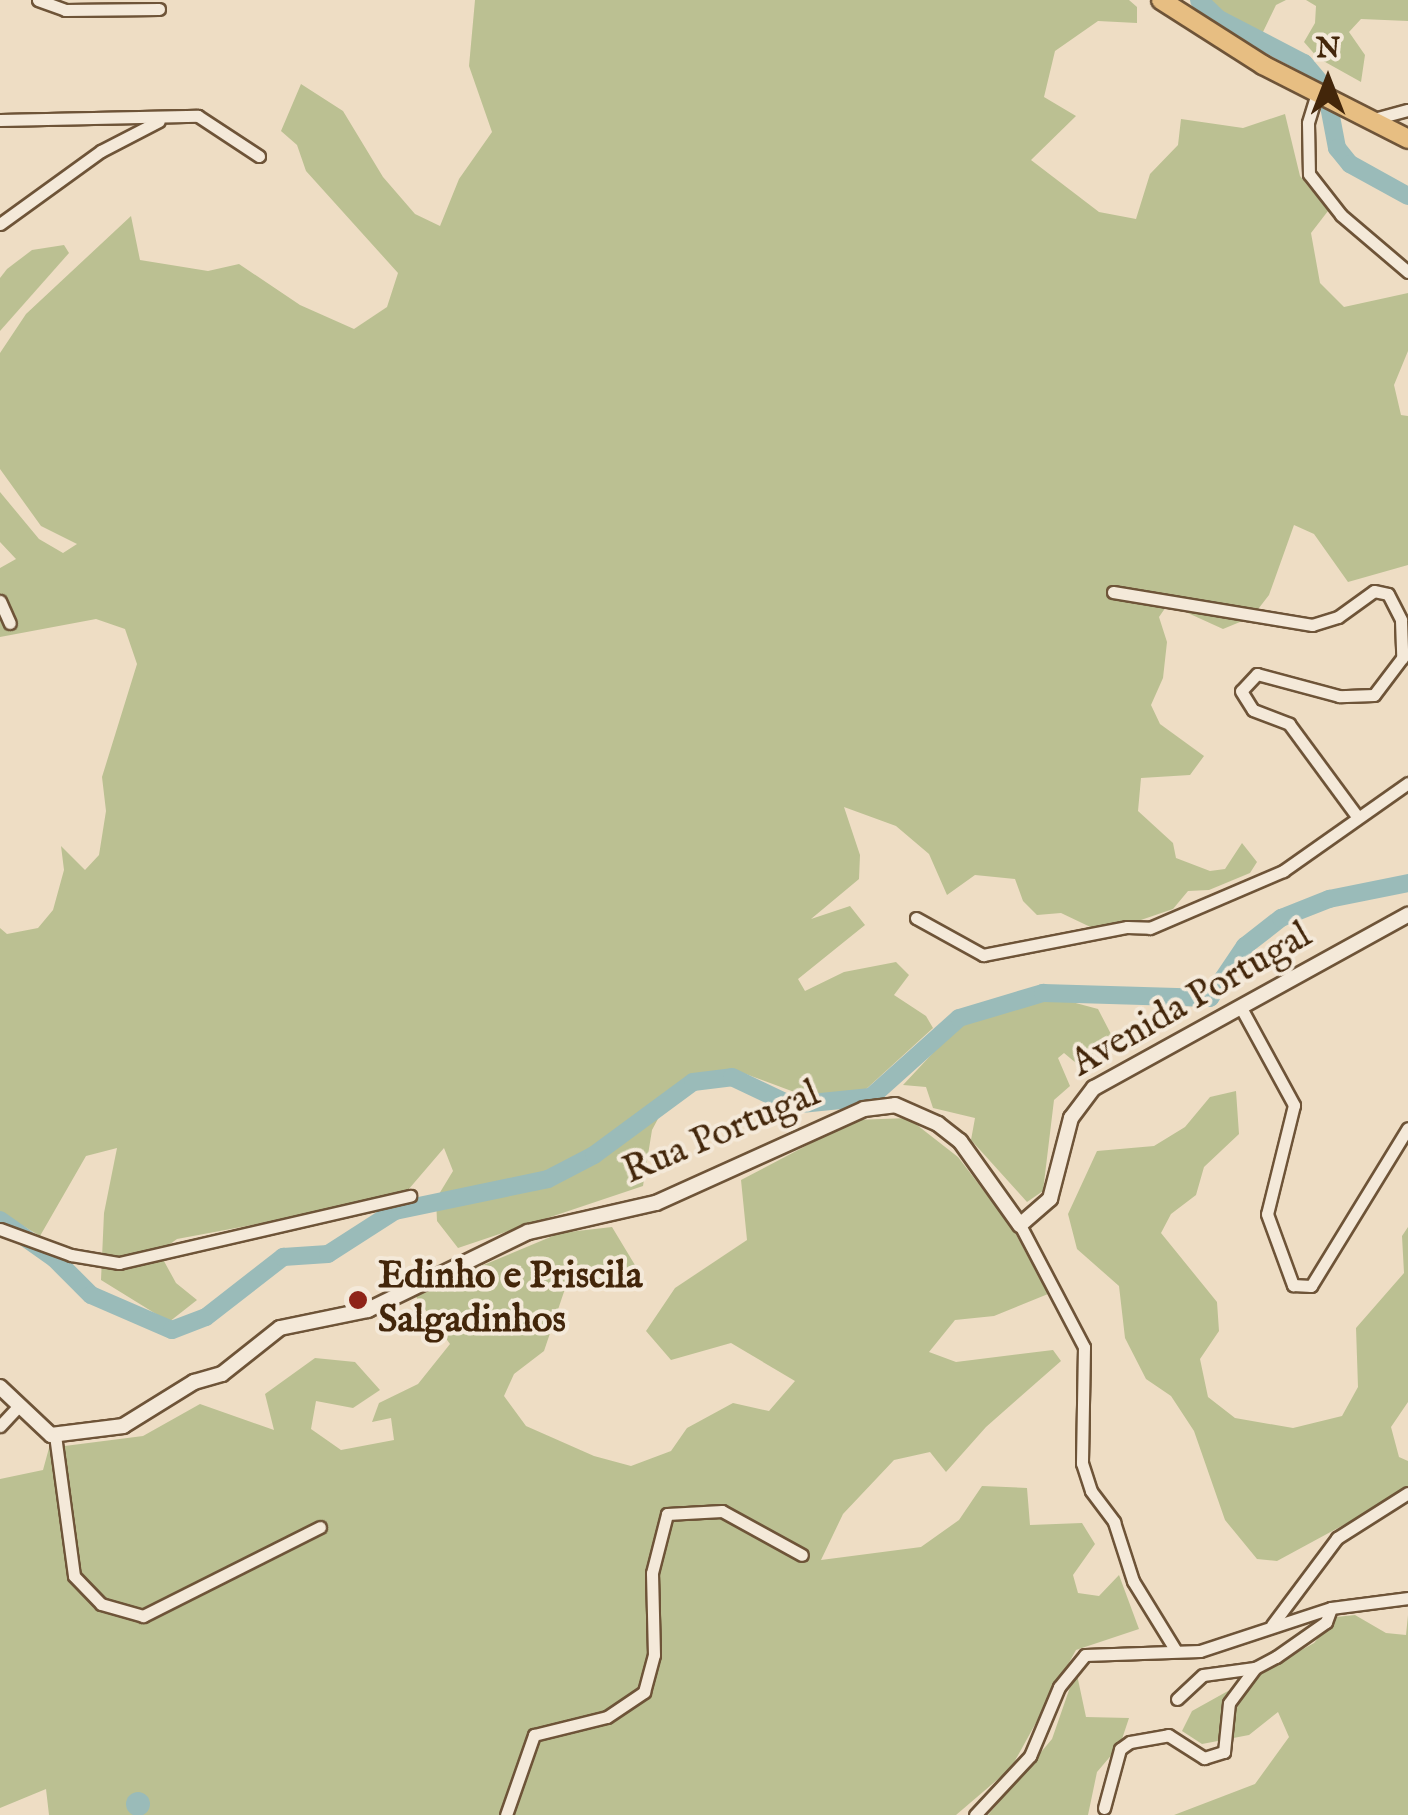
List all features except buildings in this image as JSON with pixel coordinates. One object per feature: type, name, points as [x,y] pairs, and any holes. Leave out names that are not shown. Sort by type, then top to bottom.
[{"type":"main road","points":[[1162,0],[1215,38],[1366,121],[1408,138]]},
{"type":"street","points":[[38,0],[66,10],[160,9]]},
{"type":"street","points":[[1316,93],[1308,123],[1309,174],[1341,215],[1408,272]]},
{"type":"street","points":[[1366,121],[1408,110]]},
{"type":"street","points":[[0,120],[198,116],[259,156]]},
{"type":"street","points":[[0,224],[100,150],[168,117]]},
{"type":"street","points":[[1114,592],[1312,625],[1338,617],[1374,591],[1388,594],[1400,620],[1402,658],[1374,695],[1340,696],[1258,674],[1240,691],[1253,710],[1288,724],[1356,815]]},
{"type":"street","points":[[0,601],[10,622]]},
{"type":"street","points":[[916,918],[983,955],[1127,927],[1150,928],[1283,871],[1356,815],[1408,783]]},
{"type":"street","name":"Avenida Portugal","points":[[1020,1225],[1050,1199],[1078,1104],[1094,1088],[1408,915]]},
{"type":"street","points":[[1240,1006],[1294,1105],[1267,1214],[1293,1285],[1311,1286],[1408,1128]]},
{"type":"street","name":"Rua Portugal","points":[[55,1436],[123,1426],[194,1382],[222,1374],[280,1328],[368,1310],[528,1232],[656,1203],[864,1109],[894,1105],[938,1124],[960,1141],[1020,1225],[1084,1346],[1082,1462],[1091,1491],[1114,1522],[1133,1581],[1176,1651]]},
{"type":"street","points":[[0,1229],[71,1255],[119,1262],[410,1196]]},
{"type":"street","points":[[0,1387],[55,1436],[74,1576],[101,1604],[143,1616],[320,1527]]},
{"type":"street","points":[[0,1426],[18,1407]]},
{"type":"street","points":[[1272,1625],[1338,1538],[1408,1493]]},
{"type":"street","points":[[506,1815],[534,1736],[607,1717],[644,1692],[654,1656],[652,1574],[667,1514],[722,1510],[802,1555]]},
{"type":"street","points":[[975,1815],[1030,1756],[1059,1688],[1085,1655],[1221,1645],[1330,1608],[1408,1598]]},
{"type":"street","points":[[1104,1808],[1120,1750],[1130,1742],[1168,1735],[1204,1758],[1224,1752],[1229,1703],[1256,1668],[1326,1622],[1330,1608]]},
{"type":"street","points":[[1178,1699],[1203,1675],[1256,1668]]},
{"type":"green space","points":[[475,0],[1129,0],[1137,7],[1137,23],[1098,21],[1055,51],[1044,97],[1076,116],[1031,160],[1099,212],[1136,219],[1150,174],[1178,145],[1181,119],[1243,128],[1285,114],[1300,176],[1328,211],[1311,233],[1320,283],[1344,307],[1408,293],[1408,351],[1394,385],[1401,415],[1408,416],[1408,565],[1348,582],[1314,534],[1294,525],[1269,595],[1252,617],[1223,629],[1168,604],[1159,617],[1167,642],[1163,678],[1151,705],[1160,724],[1204,756],[1190,775],[1141,778],[1138,811],[1173,843],[1176,858],[1210,871],[1225,869],[1242,843],[1257,862],[1250,873],[1209,890],[1188,891],[1173,909],[1103,933],[1061,913],[1037,915],[1023,901],[1015,879],[975,875],[947,895],[929,854],[896,826],[844,807],[860,855],[859,879],[811,919],[850,906],[865,925],[798,979],[805,991],[844,972],[896,962],[909,975],[894,995],[926,1016],[933,1028],[864,1091],[805,1096],[735,1070],[697,1075],[674,1089],[652,1130],[643,1186],[458,1248],[437,1221],[436,1199],[453,1171],[444,1148],[408,1190],[391,1199],[177,1239],[159,1252],[176,1283],[197,1300],[169,1322],[101,1280],[104,1213],[117,1148],[86,1156],[40,1236],[0,1212],[0,928],[7,934],[38,928],[53,910],[64,870],[61,846],[85,870],[99,855],[106,811],[102,777],[137,664],[125,629],[96,619],[0,637],[0,568],[16,559],[0,542],[0,492],[39,539],[63,553],[77,544],[41,526],[0,469],[0,353],[26,314],[131,216],[140,260],[208,271],[239,264],[300,305],[354,329],[387,307],[398,273],[306,171],[297,145],[281,131],[301,84],[343,111],[383,177],[415,214],[440,226],[459,179],[492,132],[469,66]]},
{"type":"green space","points":[[1211,0],[1286,0],[1276,5],[1262,34],[1235,23]]},
{"type":"green space","points":[[1306,0],[1408,0],[1408,21],[1361,19],[1349,32],[1365,55],[1361,82],[1318,58],[1304,42],[1315,23],[1316,6]]},
{"type":"green space","points":[[64,245],[69,253],[0,331],[0,278],[32,250]]},
{"type":"green space","points":[[1057,998],[1098,1009],[1112,1036],[1092,1050],[1094,1057],[1076,1063],[1064,1053],[1058,1058],[1070,1086],[1054,1100],[1043,1191],[1027,1202],[971,1140],[975,1118],[933,1108],[926,1087],[903,1085],[961,1023]]},
{"type":"green space","points":[[1236,1091],[1239,1134],[1204,1167],[1196,1195],[1171,1214],[1161,1233],[1217,1302],[1219,1331],[1200,1359],[1208,1397],[1235,1418],[1293,1428],[1342,1416],[1358,1387],[1356,1328],[1404,1273],[1402,1236],[1408,1227],[1408,1402],[1391,1427],[1399,1457],[1408,1461],[1408,1490],[1277,1561],[1257,1559],[1225,1520],[1194,1431],[1171,1396],[1146,1379],[1125,1338],[1119,1286],[1077,1249],[1068,1214],[1097,1151],[1154,1146],[1185,1127],[1210,1097]]},
{"type":"green space","points":[[908,1118],[958,1157],[1013,1229],[1048,1294],[994,1316],[955,1320],[929,1352],[956,1362],[1053,1350],[1061,1361],[986,1427],[946,1472],[930,1452],[894,1460],[843,1514],[821,1560],[921,1547],[959,1520],[982,1486],[1027,1488],[1030,1525],[1082,1523],[1095,1544],[1073,1575],[1078,1593],[1099,1596],[1119,1575],[1139,1629],[1076,1650],[1011,1768],[956,1815],[49,1815],[46,1789],[0,1808],[0,1479],[43,1470],[49,1448],[143,1436],[200,1404],[274,1430],[265,1394],[315,1358],[355,1362],[380,1390],[353,1408],[316,1401],[311,1429],[341,1450],[394,1440],[391,1418],[372,1422],[379,1403],[418,1384],[450,1344],[414,1294],[560,1233],[612,1227],[644,1280],[616,1285],[569,1277],[544,1351],[514,1374],[504,1396],[526,1426],[594,1456],[631,1466],[671,1451],[687,1428],[733,1403],[769,1411],[795,1381],[731,1343],[671,1360],[646,1331],[675,1288],[747,1240],[741,1180],[855,1120]]},
{"type":"green space","points":[[1355,1615],[1386,1633],[1406,1635],[1408,1615],[1408,1815],[1174,1815],[1255,1784],[1289,1737],[1278,1712],[1249,1735],[1202,1744],[1182,1731],[1192,1711],[1314,1643],[1336,1617]]},
{"type":"green space","points":[[1076,1670],[1086,1717],[1129,1718],[1120,1745],[1097,1772],[1088,1815],[988,1815],[1052,1739]]},
{"type":"water","points":[[138,1792],[150,1804],[138,1816],[126,1804]]},
{"type":"waterway","points":[[1199,0],[1219,19],[1304,63],[1326,89]]},
{"type":"waterway","points":[[1329,106],[1337,148],[1350,164],[1408,196]]},
{"type":"waterway","points":[[0,1220],[55,1259],[91,1295],[172,1330],[206,1317],[283,1257],[328,1254],[395,1211],[548,1179],[594,1155],[693,1082],[732,1077],[791,1105],[871,1097],[959,1018],[1043,993],[1210,998],[1245,946],[1281,918],[1329,899],[1408,883]]},
{"type":"place","name":"Edinho e Priscila Salgadinhos","points":[[358,1300]]}]
